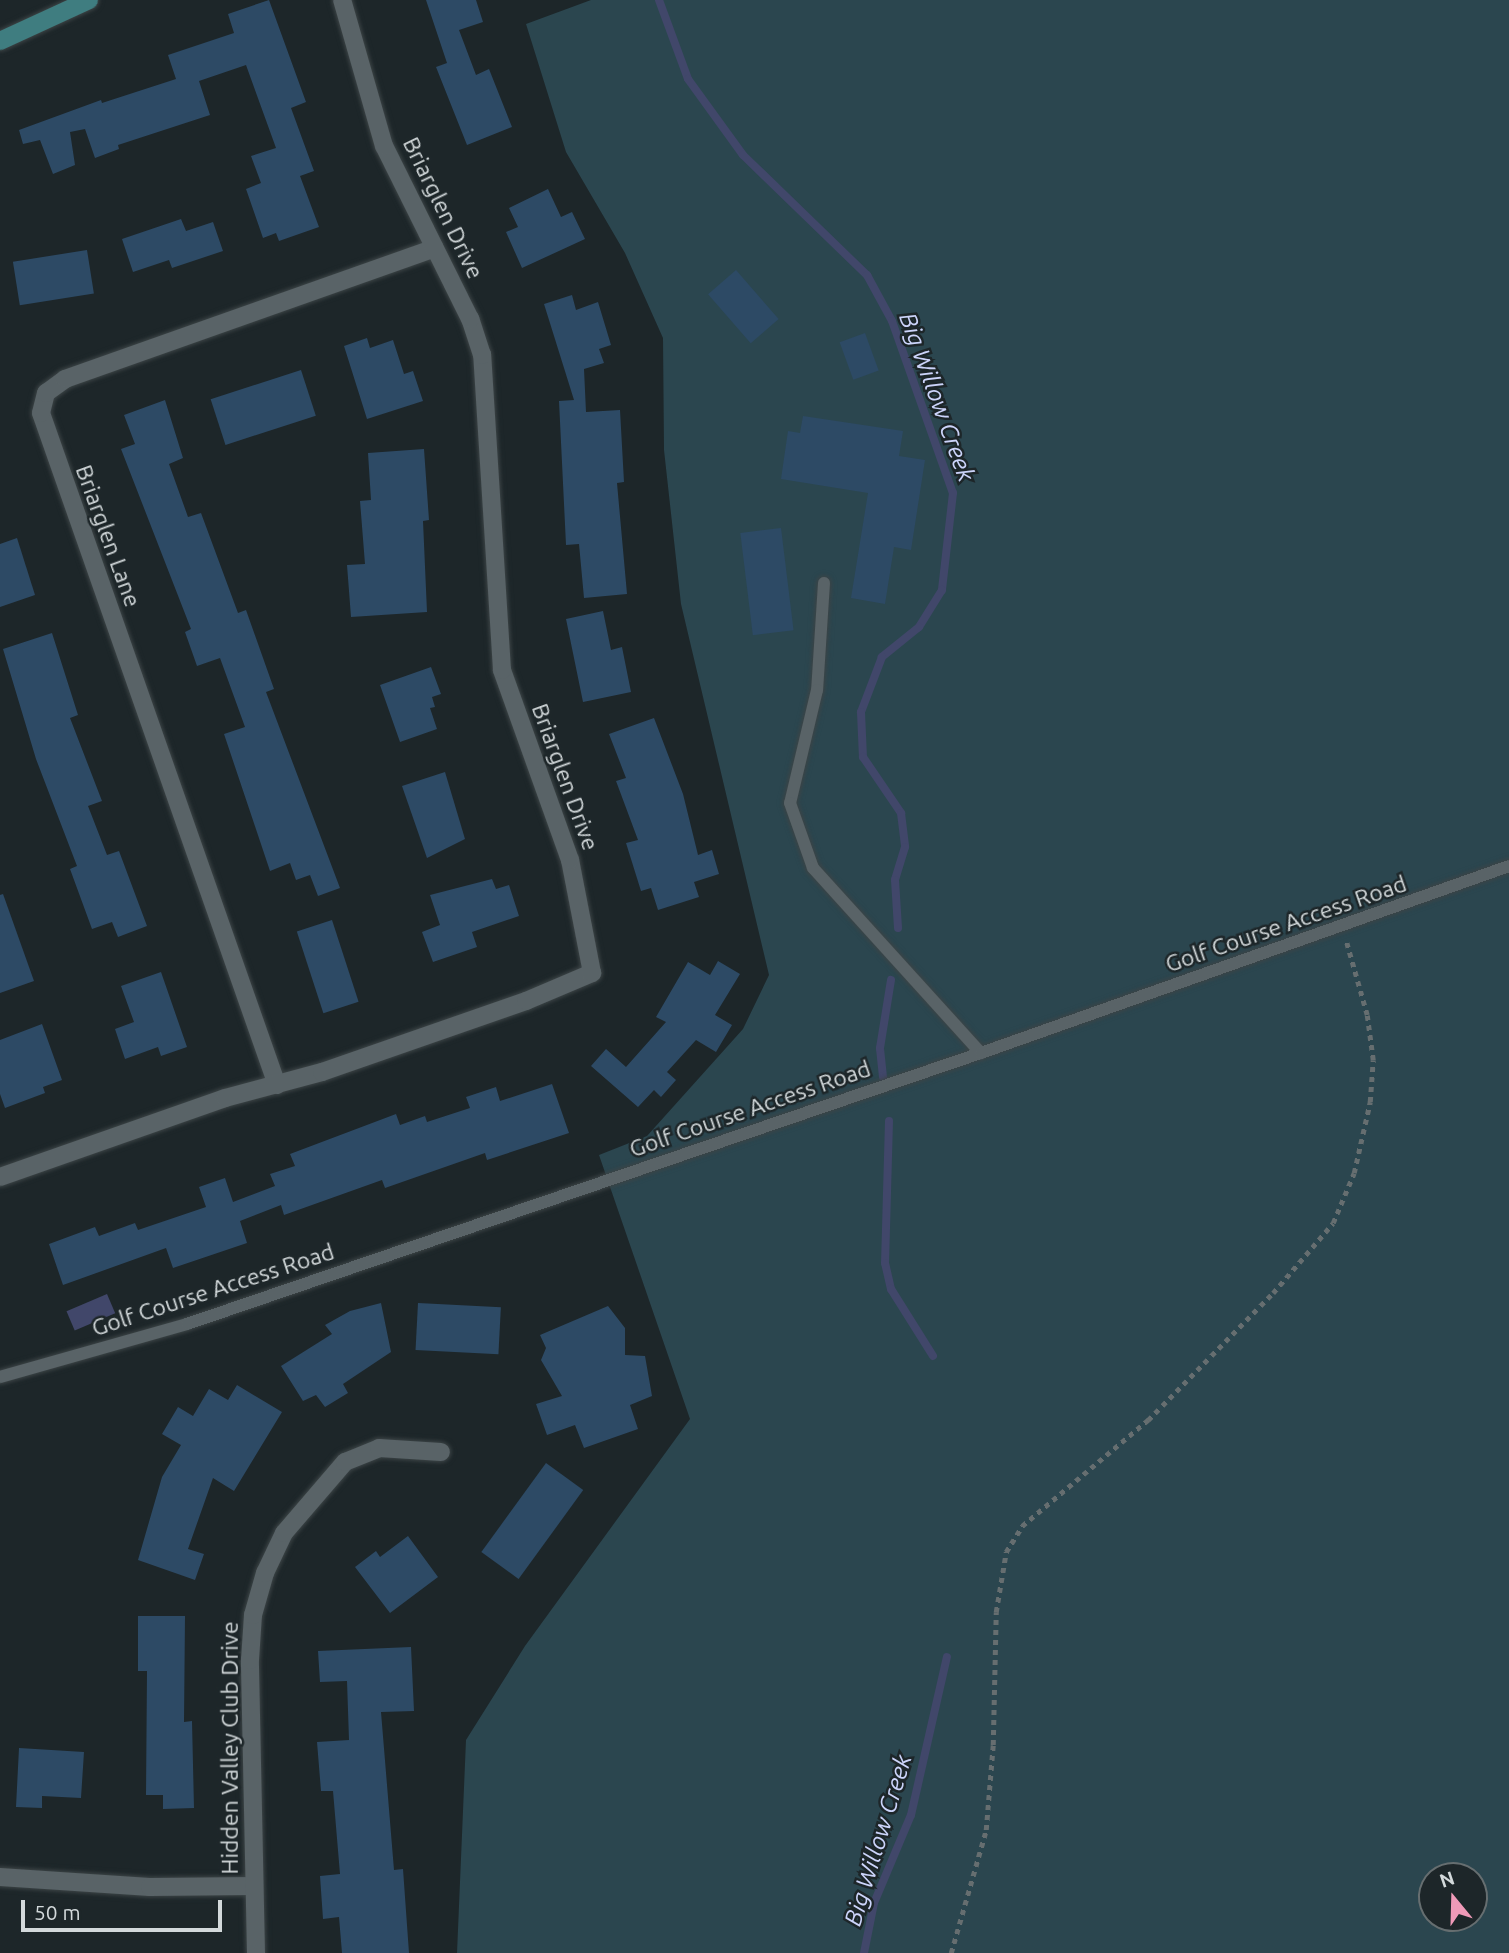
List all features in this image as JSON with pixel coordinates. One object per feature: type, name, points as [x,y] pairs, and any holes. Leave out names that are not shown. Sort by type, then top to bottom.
[{"type":"main road","points":[[0,41],[89,0]]},
{"type":"street","name":"Briarglen Drive","points":[[0,1177],[225,1098],[277,1085],[526,1001],[592,973],[570,860],[502,670],[482,355],[470,319],[384,146],[342,0]]},
{"type":"street","name":"Briarglen Lane","points":[[277,1085],[41,413],[46,393],[65,379],[434,248]]},
{"type":"street","name":"Hidden Valley Club Drive","points":[[256,1953],[250,1660],[253,1615],[265,1573],[284,1533],[345,1462],[379,1448],[441,1452]]},
{"type":"street","points":[[0,1877],[150,1887],[254,1886]]},
{"type":"lane","points":[[824,583],[817,690],[790,803],[813,868],[981,1053]]},
{"type":"lane","name":"Golf Course Access Road","points":[[0,1377],[187,1324],[981,1053],[1509,866]]},
{"type":"path","points":[[951,1953],[986,1830],[993,1745],[996,1612],[1006,1552],[1022,1526],[1147,1420],[1273,1293],[1333,1223],[1354,1173],[1370,1102],[1373,1060],[1367,1015],[1341,927]]},
{"type":"shaded area","points":[[591,0],[1509,0],[1509,1953],[457,1953],[466,1740],[525,1646],[690,1419],[599,1155],[647,1136],[743,1029],[769,975],[681,604],[664,450],[663,338],[625,253],[566,152],[526,24]]},
{"type":"water","points":[[107,1294],[115,1313],[75,1331],[66,1311]]},
{"type":"building","points":[[269,0],[306,102],[291,108],[314,171],[300,176],[319,227],[279,241],[276,233],[263,238],[246,189],[261,183],[251,156],[276,148],[246,65],[199,81],[210,115],[118,145],[119,149],[95,158],[85,129],[70,132],[75,165],[53,174],[40,140],[23,144],[19,130],[101,100],[102,103],[176,79],[168,55],[234,33],[228,14]]},
{"type":"building","points":[[426,0],[476,0],[483,22],[459,30],[476,75],[489,69],[512,127],[467,145],[436,67],[447,63]]},
{"type":"building","points":[[548,189],[561,217],[572,212],[585,239],[522,268],[506,232],[518,227],[509,208]]},
{"type":"building","points":[[181,219],[186,231],[213,222],[223,251],[172,268],[169,260],[133,272],[122,239]]},
{"type":"building","points":[[87,250],[94,293],[20,305],[13,262]]},
{"type":"building","points":[[736,270],[779,319],[751,343],[708,294]]},
{"type":"building","points":[[572,295],[576,310],[598,302],[611,345],[599,349],[604,363],[584,369],[586,412],[620,410],[624,482],[617,483],[627,594],[584,598],[579,544],[566,545],[559,401],[574,400],[544,304]]},
{"type":"building","points":[[865,333],[879,371],[853,380],[840,342]]},
{"type":"building","points":[[367,338],[370,348],[393,340],[404,374],[413,371],[423,401],[367,419],[344,346]]},
{"type":"building","points":[[301,370],[316,416],[225,445],[211,399]]},
{"type":"building","points":[[165,400],[183,458],[169,464],[188,517],[201,513],[238,613],[246,610],[274,689],[266,692],[340,888],[318,896],[310,875],[296,880],[290,863],[270,871],[224,734],[245,727],[220,658],[197,666],[185,632],[191,629],[121,449],[135,444],[124,415]]},
{"type":"building","points":[[803,416],[903,431],[899,456],[925,460],[911,550],[894,547],[885,604],[851,598],[868,493],[781,479],[788,431],[800,433]]},
{"type":"building","points":[[424,449],[429,520],[423,521],[427,612],[351,617],[347,565],[365,564],[360,501],[371,500],[368,453]]},
{"type":"building","points":[[781,528],[794,630],[753,635],[740,533]]},
{"type":"building","points":[[17,538],[35,595],[0,607],[0,544]]},
{"type":"building","points":[[603,611],[611,650],[622,647],[631,692],[583,702],[566,619]]},
{"type":"building","points":[[52,633],[78,715],[70,718],[102,801],[88,806],[107,855],[119,851],[147,926],[118,937],[112,922],[92,929],[70,869],[77,866],[36,759],[3,649]]},
{"type":"building","points":[[431,667],[441,694],[432,697],[435,707],[430,708],[437,729],[400,742],[380,685]]},
{"type":"building","points":[[654,718],[683,794],[698,855],[712,850],[719,874],[694,882],[699,897],[658,910],[651,888],[641,891],[626,843],[638,840],[616,781],[626,778],[609,734]]},
{"type":"building","points":[[445,772],[465,839],[427,858],[402,786]]},
{"type":"building","points":[[492,879],[496,889],[509,885],[519,916],[472,932],[477,947],[433,962],[422,932],[440,925],[430,895]]},
{"type":"building","points":[[3,894],[34,981],[0,993],[0,895]]},
{"type":"building","points":[[332,920],[359,1002],[323,1013],[297,931]]},
{"type":"building","points":[[718,961],[740,974],[715,1015],[732,1025],[716,1052],[696,1040],[667,1072],[676,1080],[661,1097],[654,1090],[638,1107],[591,1066],[606,1049],[626,1067],[666,1022],[656,1017],[688,962],[710,975]]},
{"type":"building","points":[[161,972],[187,1047],[161,1056],[158,1047],[125,1059],[115,1029],[134,1022],[121,986]]},
{"type":"building","points":[[42,1024],[62,1080],[43,1087],[45,1093],[5,1108],[0,1094],[0,1040]]},
{"type":"building","points":[[552,1084],[569,1133],[487,1160],[485,1153],[385,1188],[382,1180],[284,1215],[281,1205],[240,1221],[247,1243],[173,1268],[166,1248],[63,1285],[49,1244],[95,1227],[99,1236],[135,1223],[138,1230],[206,1207],[199,1187],[225,1178],[233,1202],[275,1186],[270,1174],[295,1166],[290,1154],[396,1114],[400,1125],[425,1116],[427,1122],[470,1108],[466,1097],[496,1087],[500,1101]]},
{"type":"building","points":[[381,1303],[391,1352],[343,1384],[348,1393],[325,1407],[316,1395],[303,1401],[281,1366],[332,1334],[325,1325],[350,1311]]},
{"type":"building","points":[[418,1303],[501,1307],[498,1354],[416,1350]]},
{"type":"building","points":[[608,1306],[625,1328],[625,1355],[645,1356],[652,1396],[630,1405],[638,1429],[584,1448],[575,1425],[547,1435],[536,1404],[562,1396],[541,1360],[546,1348],[540,1335]]},
{"type":"building","points":[[237,1385],[282,1412],[234,1491],[213,1478],[188,1549],[204,1554],[195,1580],[138,1560],[162,1477],[181,1445],[162,1434],[178,1407],[193,1416],[209,1389],[228,1400]]},
{"type":"building","points":[[546,1463],[583,1490],[519,1579],[481,1552]]},
{"type":"building","points":[[408,1536],[438,1577],[390,1613],[355,1567],[376,1551],[380,1557]]},
{"type":"building","points":[[138,1616],[185,1616],[184,1722],[192,1721],[194,1808],[163,1809],[163,1795],[146,1795],[147,1671],[138,1671]]},
{"type":"building","points":[[411,1647],[414,1711],[381,1712],[394,1870],[403,1869],[409,1953],[342,1953],[339,1917],[323,1919],[320,1876],[340,1874],[333,1791],[321,1791],[317,1742],[349,1740],[347,1681],[320,1682],[318,1651]]},
{"type":"building","points":[[19,1748],[84,1752],[81,1798],[42,1796],[42,1808],[16,1807]]},
{"type":"waterway","name":"Big Willow Creek","points":[[659,0],[688,79],[743,155],[867,275],[892,321],[953,493],[942,590],[919,627],[882,657],[861,712],[863,757],[901,813],[905,847],[895,880],[898,928]]},
{"type":"waterway","name":"Big Willow Creek","points":[[883,1077],[880,1048],[891,980]]},
{"type":"waterway","name":"Big Willow Creek","points":[[889,1121],[885,1263],[891,1289],[933,1356]]},
{"type":"waterway","name":"Big Willow Creek","points":[[864,1953],[874,1903],[911,1815],[947,1657]]}]
